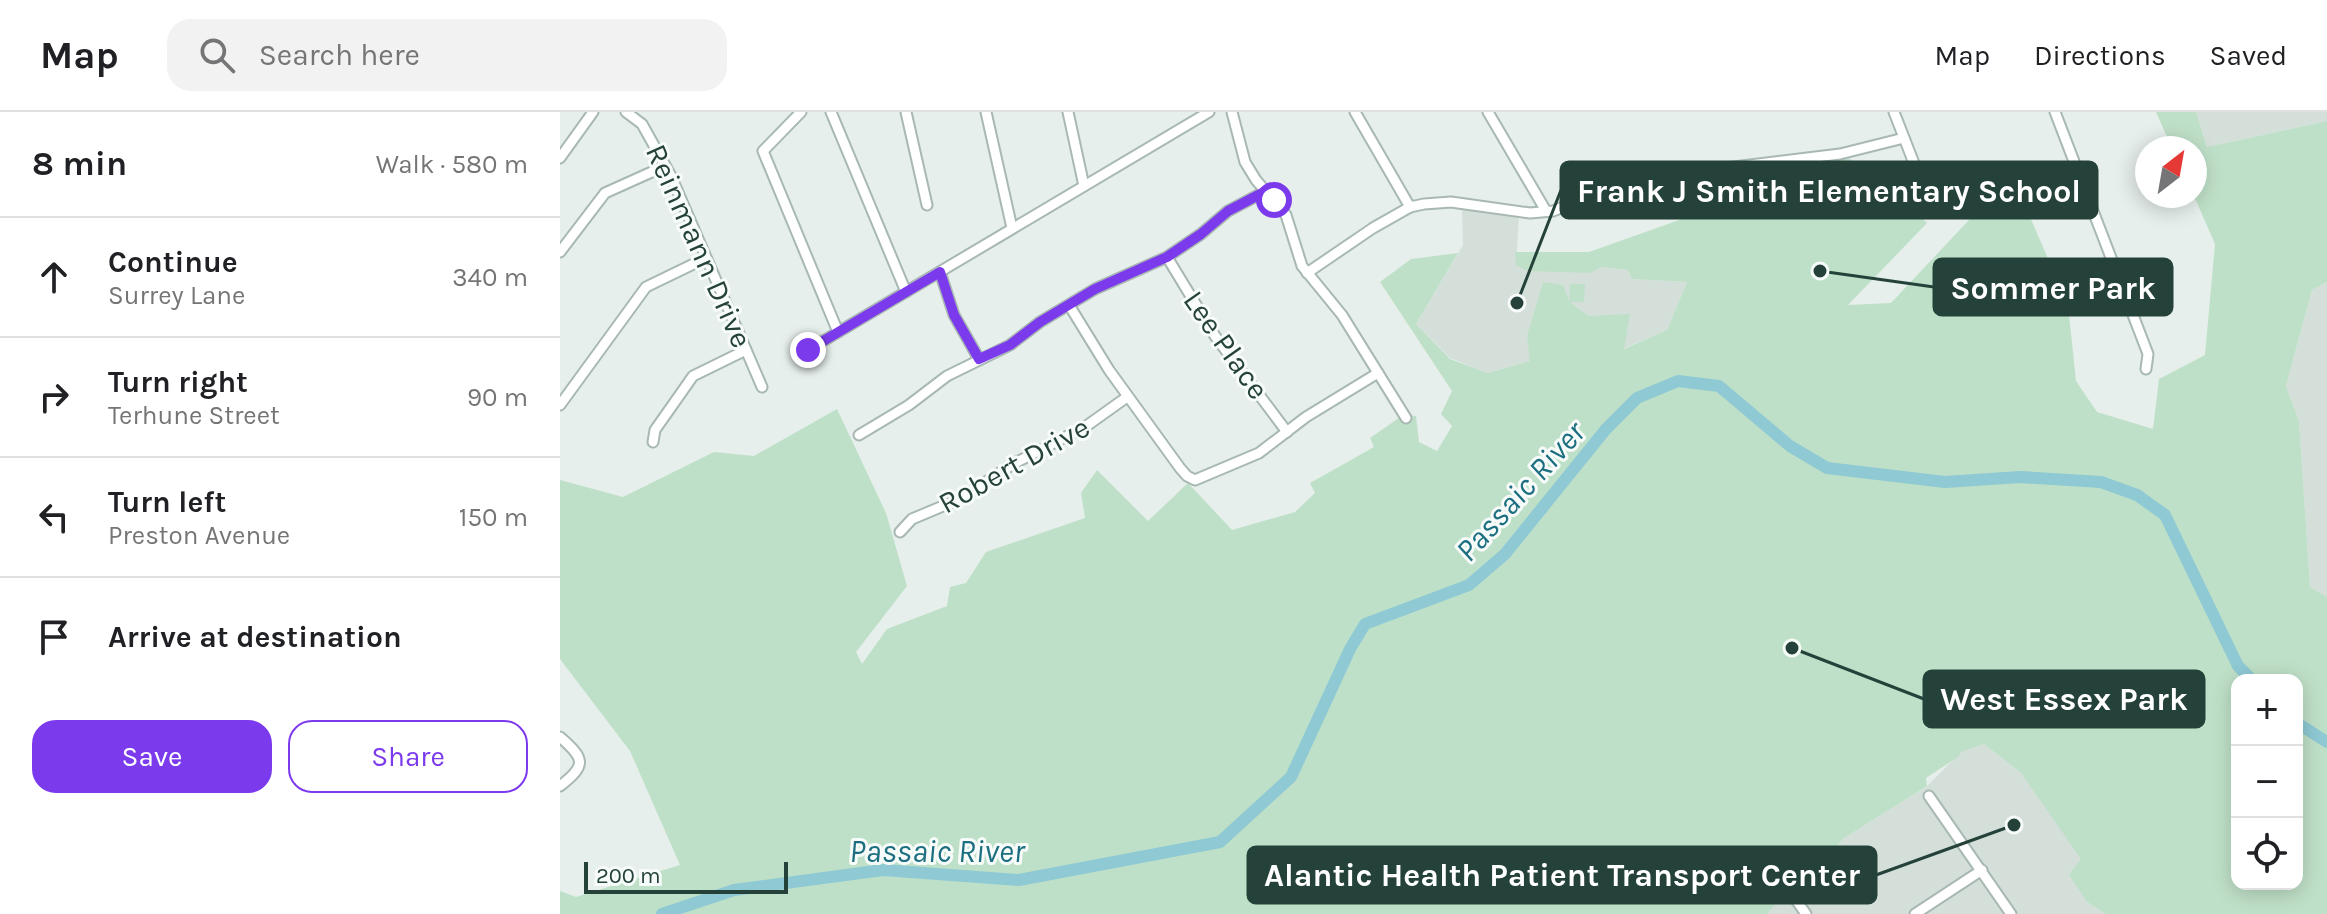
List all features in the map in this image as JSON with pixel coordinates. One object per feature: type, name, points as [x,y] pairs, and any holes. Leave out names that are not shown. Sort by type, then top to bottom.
[{"type":"street","points":[[560,158],[593,112]]},
{"type":"street","name":"Reinmann Drive","points":[[626,112],[642,124],[665,166],[762,387]]},
{"type":"street","points":[[801,112],[763,151],[838,332]]},
{"type":"street","points":[[831,112],[906,292]]},
{"type":"street","points":[[906,112],[927,205]]},
{"type":"street","points":[[986,112],[1012,228]]},
{"type":"street","points":[[1068,112],[1084,186]]},
{"type":"street","points":[[808,350],[1209,112]]},
{"type":"street","points":[[1232,112],[1245,162],[1286,215],[1307,273],[1342,315],[1406,418]]},
{"type":"street","points":[[1355,112],[1410,207]]},
{"type":"street","points":[[1488,112],[1546,211]]},
{"type":"street","points":[[1894,112],[1924,189],[1922,206]]},
{"type":"street","points":[[2055,112],[2148,354],[2146,369]]},
{"type":"street","points":[[1307,273],[1410,207],[1451,202],[1509,211],[1546,211],[1572,205],[1635,179],[1840,154],[1904,138]]},
{"type":"street","points":[[560,252],[605,193],[665,166]]},
{"type":"street","points":[[859,435],[909,405],[947,376],[1010,345],[1095,289],[1167,257],[1228,211],[1266,191]]},
{"type":"street","name":"Lee Place","points":[[1167,257],[1215,336],[1287,432]]},
{"type":"street","points":[[560,405],[646,287],[706,258]]},
{"type":"street","points":[[940,272],[954,315],[979,359]]},
{"type":"street","points":[[1069,305],[1127,397],[1180,468],[1192,479],[1259,453],[1326,404],[1378,373]]},
{"type":"street","points":[[653,442],[655,430],[693,376],[746,350]]},
{"type":"street","name":"Robert Drive","points":[[900,532],[912,519],[962,498],[1013,464],[1085,427],[1127,397]]},
{"type":"street","points":[[560,737],[579,755],[580,764],[576,773],[560,786]]},
{"type":"street","points":[[1929,796],[2011,914]]},
{"type":"street","points":[[1915,914],[1982,870]]},
{"type":"street","points":[[1794,897],[1806,914]]},
{"type":"shaded area","points":[[2196,112],[2327,112],[2327,121],[2207,147],[2207,136],[2204,136]]},
{"type":"shaded area","points":[[1462,209],[1519,217],[1516,265],[1601,267],[1628,270],[1633,279],[1687,282],[1667,330],[1623,349],[1566,299],[1527,336],[1531,361],[1488,373],[1450,358],[1416,324],[1463,245]]},
{"type":"shaded area","points":[[2327,282],[2327,597],[2310,587],[2299,421],[2286,386],[2312,290]]},
{"type":"shaded area","points":[[1984,744],[2021,773],[2082,858],[2087,902],[2106,914],[1767,914],[1778,902],[1802,886],[1844,838],[1927,786],[1961,752]]},
{"type":"green space","points":[[2156,112],[2196,112],[2204,136],[2167,136]]},
{"type":"green space","points":[[2327,121],[2327,282],[2312,290],[2286,386],[2299,421],[2310,587],[2327,597],[2327,914],[2106,914],[2087,902],[2069,875],[2081,859],[2021,773],[1984,744],[1961,752],[1926,778],[1927,786],[1844,838],[1802,886],[1767,914],[560,914],[560,891],[576,897],[680,865],[630,751],[560,659],[560,480],[623,497],[714,452],[754,456],[837,409],[886,513],[907,586],[856,652],[862,664],[887,629],[947,606],[950,587],[966,583],[986,552],[1085,518],[1081,493],[1097,470],[1148,521],[1188,483],[1232,530],[1295,512],[1315,493],[1310,483],[1374,447],[1370,438],[1403,415],[1416,416],[1419,442],[1437,451],[1452,426],[1441,414],[1452,391],[1380,282],[1411,259],[1458,253],[1416,324],[1450,359],[1488,373],[1530,361],[1527,336],[1543,282],[1563,285],[1569,301],[1570,284],[1585,284],[1584,302],[1570,302],[1589,316],[1630,314],[1624,349],[1667,330],[1687,282],[1632,279],[1628,270],[1601,267],[1590,273],[1528,271],[1516,265],[1515,252],[1589,252],[1682,219],[1776,217],[1792,198],[1824,193],[1831,201],[1856,197],[1854,178],[1835,176],[1834,158],[1850,159],[1885,191],[1911,177],[1915,188],[1879,211],[1906,203],[1927,223],[1848,305],[1891,303],[2015,171],[2021,196],[2068,305],[2076,381],[2097,412],[2153,429],[2159,379],[2205,355],[2215,244],[2199,208],[2207,208],[2207,147]]},
{"type":"waterway","name":"Passaic River","points":[[662,914],[734,890],[883,870],[1019,880],[1220,842],[1291,777],[1350,649],[1365,624],[1469,585],[1505,554],[1606,429],[1637,398],[1678,381],[1719,386],[1790,446],[1827,468],[1945,482],[2020,477],[2101,482],[2137,495],[2165,515],[2238,666],[2246,674]]},
{"type":"waterway","name":"Passaic River","points":[[2303,727],[2327,742]]},
{"type":"place","name":"Sommer Park","points":[[1820,271]]},
{"type":"place","name":"Frank J Smith Elementary School","points":[[1517,303]]},
{"type":"place","name":"West Essex Park","points":[[1792,648]]},
{"type":"place","name":"Alantic Health Patient Transport Center","points":[[2014,825]]},
{"type":"route","points":[[808,350],[940,272],[960,329],[979,359],[1010,345],[1040,322],[1095,289],[1130,275],[1189,244],[1228,211],[1266,191],[1274,200]]}]
